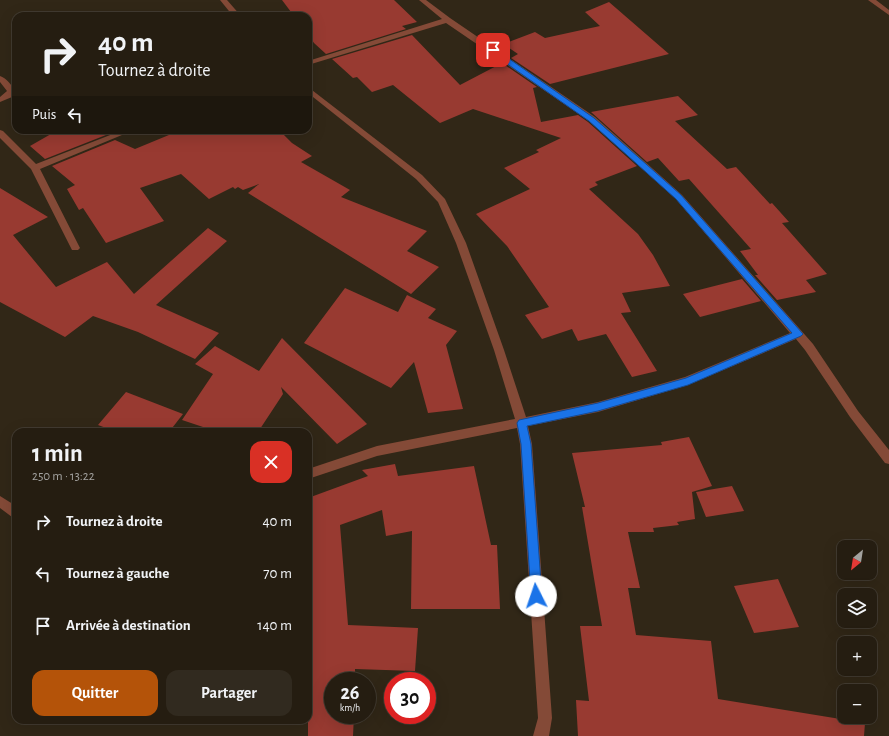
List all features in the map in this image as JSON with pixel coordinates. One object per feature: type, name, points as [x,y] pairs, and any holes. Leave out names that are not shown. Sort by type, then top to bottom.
[{"type":"street","points":[[223,0],[234,12]]},
{"type":"street","points":[[422,0],[447,20],[592,119],[678,197],[809,347],[854,414],[889,459]]},
{"type":"street","points":[[870,0],[889,13]]},
{"type":"street","points":[[312,62],[447,20]]},
{"type":"street","points":[[0,78],[11,91],[9,95],[0,100]]},
{"type":"street","points":[[312,92],[419,177],[442,201],[461,243],[500,350],[522,423],[526,444],[545,718],[541,736]]},
{"type":"street","points":[[0,133],[35,168],[75,248]]},
{"type":"street","points":[[35,168],[120,134]]},
{"type":"street","points":[[312,473],[377,450],[598,407],[688,381],[798,334]]},
{"type":"street","points":[[0,501],[12,511]]},
{"type":"building","points":[[282,0],[394,0],[417,22],[402,26],[406,29],[326,54],[312,40],[312,12],[291,12]]},
{"type":"building","points":[[609,2],[669,54],[550,84],[511,58],[518,54],[503,44],[535,32],[545,38],[600,26],[585,12]]},
{"type":"building","points":[[412,35],[460,85],[502,63],[537,87],[533,88],[541,122],[578,115],[588,122],[637,166],[595,182],[598,185],[589,189],[638,234],[653,255],[670,286],[622,293],[631,312],[621,313],[657,371],[632,377],[606,334],[578,341],[572,329],[542,339],[525,315],[549,307],[507,246],[476,214],[530,189],[504,168],[539,152],[536,150],[561,138],[473,109],[440,123],[393,85],[372,92],[357,77],[353,78],[332,59]]},
{"type":"building","points":[[678,96],[698,115],[675,121],[727,169],[736,167],[770,204],[772,203],[789,222],[782,223],[827,274],[806,280],[816,292],[777,300],[755,275],[758,275],[740,251],[751,249],[689,179],[679,181],[658,158],[647,162],[591,112]]},
{"type":"building","points":[[51,134],[106,135],[45,159],[30,146]]},
{"type":"building","points":[[171,134],[283,134],[292,143],[312,156],[301,162],[350,190],[341,197],[427,231],[407,251],[439,267],[411,294],[248,193],[259,184],[243,190],[238,187],[235,189],[233,187],[209,199],[181,174],[140,188],[164,221],[106,243],[83,208],[79,210],[67,189],[75,185],[52,166],[115,140],[135,149]]},
{"type":"building","points":[[0,188],[48,217],[13,235],[56,287],[107,262],[134,294],[208,228],[227,241],[156,305],[219,333],[195,359],[138,332],[93,316],[65,337],[0,302]]},
{"type":"building","points":[[742,279],[761,301],[700,317],[683,294]]},
{"type":"building","points":[[345,288],[398,312],[407,295],[436,309],[428,318],[457,331],[446,345],[463,409],[428,413],[414,362],[391,388],[304,343]]},
{"type":"building","points":[[282,338],[367,424],[337,444],[281,387],[283,394],[261,428],[206,428],[182,420],[213,374],[195,364],[215,346],[259,371]]},
{"type":"building","points":[[126,392],[183,414],[172,428],[106,428],[98,425]]},
{"type":"building","points":[[689,437],[712,486],[692,492],[695,519],[677,522],[679,525],[653,528],[654,532],[628,532],[640,588],[628,588],[636,635],[711,641],[718,699],[837,718],[837,724],[865,724],[864,736],[578,736],[576,700],[589,701],[580,626],[602,626],[582,507],[585,507],[572,453],[662,445],[661,442]]},
{"type":"building","points":[[395,464],[398,476],[474,466],[491,545],[497,545],[500,609],[411,609],[412,531],[386,536],[382,510],[340,525],[348,625],[418,628],[415,671],[355,669],[355,672],[324,672],[324,724],[354,724],[353,736],[308,736],[308,724],[312,724],[312,497],[368,476],[362,470]]},
{"type":"building","points":[[732,486],[744,511],[706,517],[696,492]]},
{"type":"building","points":[[778,579],[799,627],[754,633],[734,586]]},
{"type":"route","points":[[493,50],[592,119],[678,197],[798,334],[688,381],[598,407],[522,423],[526,444],[536,596]]}]
